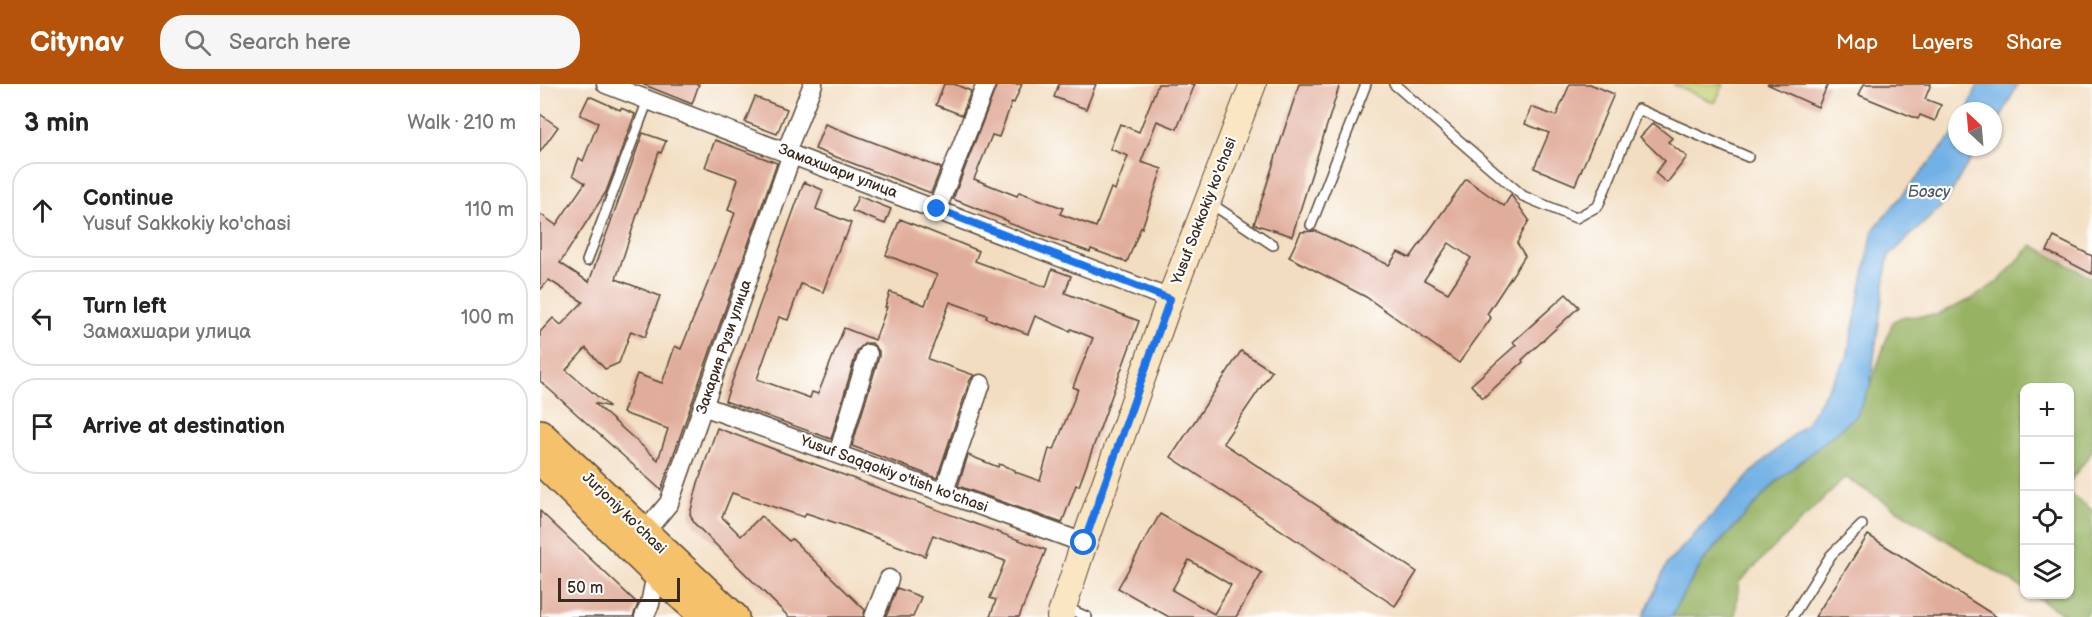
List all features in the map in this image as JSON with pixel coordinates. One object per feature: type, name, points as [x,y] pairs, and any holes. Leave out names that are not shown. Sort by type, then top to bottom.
[{"type":"main road","name":"Yusuf Sakkokiy ko'chasi","points":[[1057,613],[1170,299],[1253,84]]},
{"type":"main road","name":"Jurjoniy ko'chasi","points":[[540,433],[735,617]]},
{"type":"main road","name":"Jurjoniy ko'chasi","points":[[540,461],[656,574],[704,617]]},
{"type":"street","name":"Замахшари улица","points":[[606,84],[1170,299]]},
{"type":"street","name":"Закария Рузи улица","points":[[644,533],[669,502],[813,84]]},
{"type":"street","points":[[937,209],[986,84]]},
{"type":"street","points":[[838,454],[868,354]]},
{"type":"street","points":[[944,491],[981,384]]},
{"type":"street","name":"Yusuf Saqqokiy o'tish ko'chasi","points":[[703,406],[1084,543]]},
{"type":"street","points":[[644,617],[650,604],[656,574]]},
{"type":"street","points":[[874,617],[889,579]]},
{"type":"lane","points":[[1311,225],[1365,84]]},
{"type":"lane","points":[[1394,84],[1523,196],[1576,218],[1598,206],[1638,109],[1748,157]]},
{"type":"lane","points":[[587,261],[648,100]]},
{"type":"lane","points":[[1208,202],[1273,245]]},
{"type":"lane","points":[[1792,617],[1831,555],[1862,525]]},
{"type":"lane","points":[[1057,613],[1087,617]]},
{"type":"green space","points":[[1672,84],[1724,84],[1715,103]]},
{"type":"green space","points":[[2032,245],[2092,278],[2092,452],[2074,476],[2074,383],[2020,383],[2020,586],[1845,477],[1739,582],[1735,617],[1672,617],[1704,560],[1775,483],[1856,416],[1870,386],[1893,321],[1902,317],[1936,315],[1970,300],[2000,280]]},
{"type":"green space","points":[[2074,497],[2092,510],[2092,602],[2084,617],[2068,617],[2039,599],[2074,599]]},
{"type":"water","points":[[1978,84],[2018,84],[2002,115],[2002,102],[1971,102]]},
{"type":"water","name":"Бозсу","points":[[1948,141],[1948,156],[1974,156],[1946,202],[1888,257],[1870,386],[1857,415],[1775,483],[1704,560],[1672,617],[1643,617],[1667,564],[1755,469],[1806,424],[1847,358],[1873,230]]},
{"type":"building","points":[[642,84],[699,84],[692,104]]},
{"type":"building","points":[[944,84],[954,84],[971,91],[962,115],[936,105]]},
{"type":"building","points":[[997,84],[1022,84],[1014,103],[1012,102],[999,137],[992,135],[974,179],[1017,196],[1019,192],[1063,208],[1060,214],[1096,227],[1111,188],[1115,190],[1128,156],[1110,149],[1120,124],[1139,132],[1158,84],[1195,84],[1177,129],[1157,121],[1141,162],[1162,169],[1142,228],[1127,262],[1091,249],[1090,252],[1008,223],[1008,221],[953,199]]},
{"type":"building","points":[[1059,84],[1096,84],[1086,109],[1054,97]]},
{"type":"building","points":[[1299,84],[1340,84],[1292,236],[1254,224]]},
{"type":"building","points":[[1570,84],[1590,84],[1614,94],[1575,185],[1534,168],[1549,133],[1525,124],[1531,107],[1556,116]]},
{"type":"building","points":[[1767,84],[1828,84],[1818,107]]},
{"type":"building","points":[[1864,84],[1931,84],[1925,99],[1941,105],[1935,121],[1920,115],[1918,119],[1859,95]]},
{"type":"building","points":[[589,96],[635,114],[606,192],[560,263],[589,282],[643,133],[666,141],[661,153],[659,152],[616,279],[660,296],[645,337],[631,331],[619,363],[605,369],[586,348],[566,370],[610,407],[594,403],[658,460],[668,429],[623,413],[637,374],[662,383],[675,346],[681,349],[735,213],[728,210],[738,179],[705,167],[715,140],[777,163],[661,490],[540,381],[540,332],[553,318],[561,325],[583,302],[549,280],[540,290],[540,214],[556,225],[585,183],[573,175],[579,158],[583,161],[598,123],[580,115]]},
{"type":"building","points":[[755,97],[787,109],[777,134],[745,122]]},
{"type":"building","points":[[540,114],[558,127],[540,152]]},
{"type":"building","points":[[1653,123],[1672,138],[1668,142],[1687,157],[1667,183],[1655,173],[1665,161],[1640,137]]},
{"type":"building","points":[[825,124],[941,168],[931,193],[815,149]]},
{"type":"building","points":[[1466,179],[1504,206],[1511,195],[1529,220],[1517,243],[1525,256],[1487,314],[1491,318],[1459,363],[1366,297],[1289,257],[1301,232],[1316,231],[1389,265],[1398,252],[1410,258]],"holes":[[[1449,243],[1471,258],[1448,293],[1424,280]]]},
{"type":"building","points":[[804,182],[823,190],[816,209],[851,223],[823,292],[801,284],[788,320],[779,317],[757,379],[810,398],[812,392],[818,394],[844,328],[875,340],[890,292],[925,305],[937,275],[886,255],[900,219],[979,251],[975,261],[1046,287],[1052,269],[1071,276],[1065,293],[1139,321],[1079,486],[1076,485],[1062,523],[958,486],[968,455],[998,467],[999,464],[1040,481],[1049,449],[1054,450],[1078,389],[1073,387],[1093,338],[1071,329],[1070,331],[1035,316],[1028,334],[986,318],[987,315],[950,302],[928,359],[974,375],[970,380],[937,478],[852,446],[879,357],[879,351],[872,343],[865,343],[857,351],[831,439],[725,401]]},
{"type":"building","points":[[858,196],[891,209],[885,224],[852,211]]},
{"type":"building","points":[[2054,237],[2092,256],[2092,274],[2047,251]]},
{"type":"building","points":[[1566,294],[1579,307],[1483,398],[1471,385],[1516,345],[1513,342]]},
{"type":"building","points":[[1241,351],[1272,371],[1223,443],[1417,572],[1395,606],[1171,457]]},
{"type":"building","points":[[717,428],[1046,550],[1019,617],[990,617],[996,600],[990,598],[1005,561],[933,535],[925,556],[806,513],[804,517],[732,493],[722,517],[741,536],[761,516],[789,541],[792,539],[865,610],[863,617],[789,617],[694,523],[690,514]]},
{"type":"building","points":[[540,511],[638,604],[633,617],[540,617]]},
{"type":"building","points":[[1160,514],[1262,573],[1236,617],[1169,617],[1118,588]],"holes":[[[1189,560],[1231,585],[1214,614],[1172,590]]]},
{"type":"building","points":[[1868,535],[1997,617],[1815,617]]},
{"type":"building","points":[[897,588],[921,597],[913,617],[886,617]]},
{"type":"route","points":[[937,209],[1170,299],[1084,543]]}]
